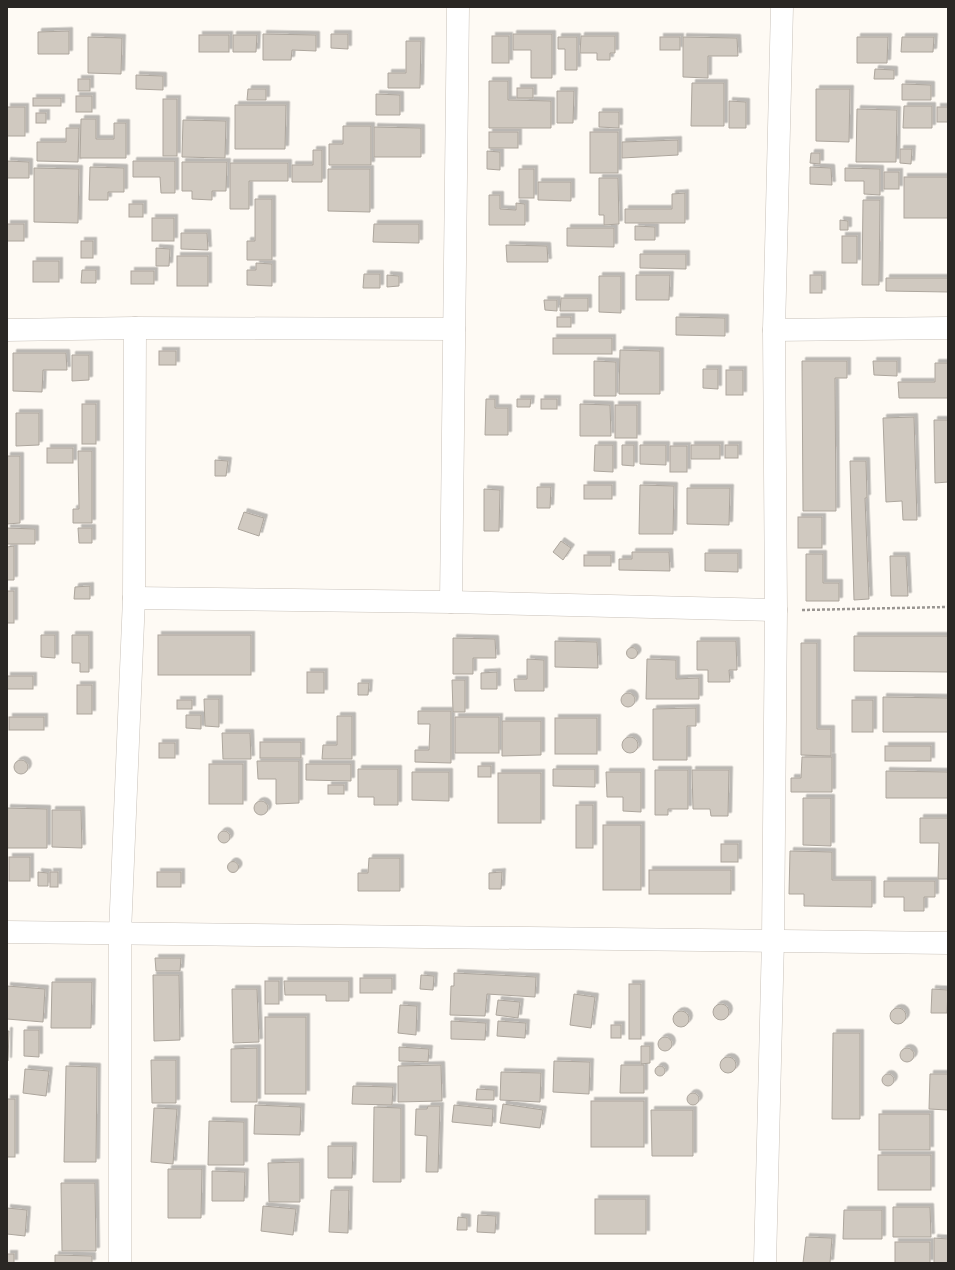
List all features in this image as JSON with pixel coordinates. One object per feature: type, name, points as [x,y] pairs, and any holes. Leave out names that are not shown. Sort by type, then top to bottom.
[{"type":"street","points":[[451,602],[458,7]]},
{"type":"street","points":[[766,1263],[773,940],[776,610],[774,330],[782,7]]},
{"type":"street","points":[[7,330],[135,328],[454,329]]},
{"type":"street","points":[[120,1263],[120,933],[134,598],[135,328]]},
{"type":"street","points":[[774,330],[948,328]]},
{"type":"street","points":[[134,598],[451,602],[776,610]]},
{"type":"street","points":[[7,932],[948,942]]},
{"type":"path","points":[[776,610],[948,607]]},
{"type":"building","points":[[69,31],[69,54],[38,54],[38,32]]},
{"type":"building","points":[[263,34],[316,35],[316,51],[292,50],[291,60],[263,60]]},
{"type":"building","points":[[331,34],[348,34],[348,49],[331,48]]},
{"type":"building","points":[[513,34],[552,34],[552,78],[531,78],[531,50],[513,50]]},
{"type":"building","points":[[199,35],[229,35],[229,52],[199,52]]},
{"type":"building","points":[[233,35],[257,35],[256,52],[233,52]]},
{"type":"building","points":[[492,36],[509,36],[509,63],[492,63]]},
{"type":"building","points":[[581,36],[615,36],[615,53],[610,53],[610,60],[597,60],[597,53],[580,53]]},
{"type":"building","points":[[88,37],[122,38],[121,74],[88,73]]},
{"type":"building","points":[[558,37],[577,37],[577,70],[565,70],[565,49],[558,49]]},
{"type":"building","points":[[660,37],[680,37],[680,50],[660,50]]},
{"type":"building","points":[[683,37],[737,38],[738,56],[708,56],[708,78],[683,77]]},
{"type":"building","points":[[857,37],[888,37],[887,63],[857,63]]},
{"type":"building","points":[[902,37],[934,37],[933,52],[901,52]]},
{"type":"building","points":[[406,41],[421,41],[420,88],[388,88],[388,73],[406,73]]},
{"type":"building","points":[[875,69],[894,70],[894,79],[874,79]]},
{"type":"building","points":[[136,75],[163,76],[163,90],[136,89]]},
{"type":"building","points":[[78,79],[90,79],[90,91],[78,91]]},
{"type":"building","points":[[489,81],[508,81],[508,100],[551,101],[551,128],[489,128]]},
{"type":"building","points":[[692,83],[724,83],[724,126],[691,126]]},
{"type":"building","points":[[902,84],[931,85],[931,100],[902,100]]},
{"type":"building","points":[[517,88],[533,88],[533,98],[517,98]]},
{"type":"building","points":[[248,89],[266,89],[266,100],[247,100]]},
{"type":"building","points":[[816,89],[850,89],[849,142],[816,141]]},
{"type":"building","points":[[557,91],[574,91],[573,123],[557,123]]},
{"type":"building","points":[[376,94],[400,95],[400,115],[376,115]]},
{"type":"building","points":[[76,96],[92,96],[92,112],[76,112]]},
{"type":"building","points":[[33,98],[61,98],[61,106],[33,106]]},
{"type":"building","points":[[163,99],[177,99],[177,156],[163,156]]},
{"type":"building","points":[[729,101],[746,102],[746,128],[729,128]]},
{"type":"building","points":[[235,105],[286,105],[285,149],[235,149]]},
{"type":"building","points":[[904,106],[932,106],[932,128],[903,128]]},
{"type":"building","points":[[7,107],[25,107],[25,136],[7,136]]},
{"type":"building","points":[[937,107],[948,107],[948,122],[937,122]]},
{"type":"building","points":[[857,109],[897,110],[896,162],[856,162]]},
{"type":"building","points":[[599,112],[619,112],[619,128],[599,127]]},
{"type":"building","points":[[36,113],[46,113],[46,123],[36,123]]},
{"type":"building","points":[[81,119],[96,119],[96,139],[114,139],[114,123],[126,123],[126,158],[80,158]]},
{"type":"building","points":[[183,120],[226,121],[225,158],[182,157]]},
{"type":"building","points":[[343,126],[371,126],[371,165],[329,165],[329,144],[343,144]]},
{"type":"building","points":[[374,127],[421,128],[421,157],[374,157]]},
{"type":"building","points":[[66,128],[79,128],[78,162],[37,161],[37,142],[66,142]]},
{"type":"building","points":[[489,132],[518,132],[518,148],[489,148]]},
{"type":"building","points":[[590,132],[618,132],[618,173],[590,173]]},
{"type":"building","points":[[678,140],[678,155],[622,158],[622,142]]},
{"type":"building","points":[[900,149],[912,149],[911,164],[900,163]]},
{"type":"building","points":[[313,150],[322,150],[322,182],[292,182],[292,165],[313,165]]},
{"type":"building","points":[[487,151],[500,152],[500,170],[487,169]]},
{"type":"building","points":[[811,153],[820,153],[820,164],[810,163]]},
{"type":"building","points":[[7,161],[29,162],[29,178],[7,178]]},
{"type":"building","points":[[133,161],[175,161],[175,193],[161,193],[160,177],[133,177]]},
{"type":"building","points":[[182,162],[227,162],[226,191],[212,191],[212,200],[192,199],[192,191],[182,191]]},
{"type":"building","points":[[230,163],[288,163],[288,181],[249,181],[249,209],[230,209]]},
{"type":"building","points":[[90,167],[124,168],[124,192],[108,192],[108,200],[89,200]]},
{"type":"building","points":[[810,167],[831,168],[832,185],[810,184]]},
{"type":"building","points":[[34,168],[79,169],[78,223],[34,222]]},
{"type":"building","points":[[845,168],[880,169],[880,195],[864,194],[864,181],[845,181]]},
{"type":"building","points":[[328,169],[370,169],[370,212],[328,211]]},
{"type":"building","points":[[519,169],[534,169],[534,198],[519,198]]},
{"type":"building","points":[[884,172],[899,172],[899,189],[884,189]]},
{"type":"building","points":[[904,177],[948,177],[948,218],[904,218]]},
{"type":"building","points":[[599,178],[618,178],[619,224],[604,225],[604,215],[599,215]]},
{"type":"building","points":[[538,182],[571,182],[571,201],[538,200]]},
{"type":"building","points":[[685,193],[685,223],[625,223],[625,209],[672,209],[672,194]]},
{"type":"building","points":[[489,195],[500,195],[500,209],[516,210],[516,203],[525,204],[525,225],[489,225]]},
{"type":"building","points":[[255,199],[272,199],[272,260],[247,260],[247,241],[255,241]]},
{"type":"building","points":[[863,200],[880,200],[879,285],[862,285]]},
{"type":"building","points":[[129,204],[143,204],[143,217],[129,217]]},
{"type":"building","points":[[152,218],[174,218],[174,241],[152,241]]},
{"type":"building","points":[[840,220],[848,221],[848,230],[840,230]]},
{"type":"building","points":[[7,224],[24,224],[24,241],[7,241]]},
{"type":"building","points":[[374,224],[419,224],[419,243],[373,242]]},
{"type":"building","points":[[635,226],[655,227],[655,240],[635,240]]},
{"type":"building","points":[[567,228],[614,228],[614,247],[567,246]]},
{"type":"building","points":[[181,233],[207,233],[208,250],[181,249]]},
{"type":"building","points":[[842,236],[857,236],[857,263],[842,263]]},
{"type":"building","points":[[81,241],[93,241],[93,258],[81,258]]},
{"type":"building","points":[[506,245],[547,246],[548,262],[507,262]]},
{"type":"building","points":[[156,248],[170,249],[169,266],[156,266]]},
{"type":"building","points":[[640,254],[686,254],[686,269],[640,268]]},
{"type":"building","points":[[177,256],[208,256],[208,286],[177,286]]},
{"type":"building","points":[[33,261],[59,261],[59,282],[33,282]]},
{"type":"building","points":[[256,263],[272,264],[272,286],[247,285],[247,270],[256,270]]},
{"type":"building","points":[[82,270],[96,270],[96,283],[81,283]]},
{"type":"building","points":[[131,271],[154,271],[154,284],[131,284]]},
{"type":"building","points":[[364,274],[380,274],[380,288],[363,288]]},
{"type":"building","points":[[387,275],[399,276],[399,286],[387,287]]},
{"type":"building","points":[[636,275],[670,275],[669,300],[636,300]]},
{"type":"building","points":[[810,275],[822,275],[822,293],[810,293]]},
{"type":"building","points":[[599,276],[621,276],[621,313],[599,312]]},
{"type":"building","points":[[886,278],[948,278],[948,292],[886,291]]},
{"type":"building","points":[[561,298],[588,298],[588,311],[560,311]]},
{"type":"building","points":[[544,300],[557,300],[557,311],[545,310]]},
{"type":"building","points":[[557,317],[571,317],[571,327],[557,327]]},
{"type":"building","points":[[676,317],[725,318],[725,336],[676,335]]},
{"type":"building","points":[[553,338],[612,338],[612,354],[553,354]]},
{"type":"building","points":[[620,350],[660,351],[660,394],[619,394]]},
{"type":"building","points":[[159,351],[176,351],[176,365],[159,365]]},
{"type":"building","points":[[13,353],[66,353],[67,370],[43,370],[42,392],[13,391]]},
{"type":"building","points":[[72,355],[89,355],[89,380],[72,381]]},
{"type":"building","points":[[594,361],[616,362],[616,396],[594,396]]},
{"type":"building","points":[[802,361],[847,361],[847,378],[835,378],[836,511],[803,511]]},
{"type":"building","points":[[873,361],[897,361],[897,376],[874,375]]},
{"type":"building","points":[[935,363],[948,363],[948,398],[899,398],[898,382],[935,382]]},
{"type":"building","points":[[703,369],[718,369],[718,389],[703,388]]},
{"type":"building","points":[[726,370],[743,370],[743,395],[726,395]]},
{"type":"building","points":[[486,399],[495,399],[495,408],[508,408],[508,435],[485,435]]},
{"type":"building","points":[[517,399],[531,399],[530,407],[517,407]]},
{"type":"building","points":[[541,399],[557,399],[557,409],[541,409]]},
{"type":"building","points":[[82,404],[96,404],[96,444],[82,444]]},
{"type":"building","points":[[580,404],[610,405],[611,436],[580,436]]},
{"type":"building","points":[[615,405],[637,405],[637,438],[615,438]]},
{"type":"building","points":[[16,413],[39,413],[39,445],[16,446]]},
{"type":"building","points":[[914,417],[917,520],[903,520],[902,501],[886,502],[883,418]]},
{"type":"building","points":[[934,420],[948,420],[948,482],[935,483]]},
{"type":"building","points":[[595,445],[613,445],[613,472],[594,471]]},
{"type":"building","points":[[622,445],[634,445],[634,466],[622,465]]},
{"type":"building","points":[[640,445],[666,445],[666,465],[640,464]]},
{"type":"building","points":[[691,445],[720,445],[720,459],[691,459]]},
{"type":"building","points":[[725,445],[738,445],[738,458],[725,458]]},
{"type":"building","points":[[670,446],[687,446],[687,472],[670,472]]},
{"type":"building","points":[[47,448],[73,448],[73,463],[47,463]]},
{"type":"building","points":[[78,451],[92,451],[92,523],[73,523],[73,509],[79,509]]},
{"type":"building","points":[[7,456],[20,456],[20,523],[7,524]]},
{"type":"building","points":[[215,460],[228,461],[226,476],[215,476]]},
{"type":"building","points":[[850,461],[866,461],[867,498],[865,498],[869,599],[854,600]]},
{"type":"building","points":[[584,485],[612,485],[612,499],[584,499]]},
{"type":"building","points":[[640,485],[674,486],[673,534],[639,534]]},
{"type":"building","points":[[537,487],[551,487],[550,508],[537,508]]},
{"type":"building","points":[[687,488],[730,488],[729,525],[687,524]]},
{"type":"building","points":[[484,489],[500,490],[499,531],[484,531]]},
{"type":"building","points":[[244,512],[264,518],[259,536],[238,529]]},
{"type":"building","points":[[798,517],[822,517],[822,548],[798,548]]},
{"type":"building","points":[[7,528],[35,529],[35,544],[7,544]]},
{"type":"building","points":[[78,528],[92,528],[92,543],[79,543]]},
{"type":"building","points":[[561,541],[571,548],[563,560],[553,552]]},
{"type":"building","points":[[14,546],[14,580],[7,580],[7,547]]},
{"type":"building","points":[[632,552],[669,552],[670,571],[619,570],[619,559],[632,559]]},
{"type":"building","points":[[705,553],[738,553],[738,572],[705,571]]},
{"type":"building","points":[[806,554],[823,554],[823,583],[839,583],[839,601],[806,601]]},
{"type":"building","points":[[584,555],[611,555],[611,566],[584,566]]},
{"type":"building","points":[[890,556],[906,556],[908,596],[891,596]]},
{"type":"building","points":[[90,586],[90,599],[74,599],[75,587]]},
{"type":"building","points":[[7,591],[14,591],[14,623],[7,623]]},
{"type":"building","points":[[41,635],[55,635],[55,658],[41,657]]},
{"type":"building","points":[[72,635],[89,635],[89,672],[80,672],[80,663],[72,663]]},
{"type":"building","points":[[158,635],[251,635],[251,675],[158,675]]},
{"type":"building","points":[[854,636],[948,636],[948,672],[854,671]]},
{"type":"building","points":[[453,638],[495,639],[496,658],[473,658],[473,674],[453,674]]},
{"type":"building","points":[[555,641],[597,642],[598,668],[555,667]]},
{"type":"building","points":[[697,641],[736,641],[737,670],[729,670],[730,682],[708,682],[708,670],[697,670]]},
{"type":"building","points":[[801,643],[817,643],[817,729],[831,729],[831,756],[801,755]]},
{"type":"building","points":[[630,648],[634,648],[636,649],[636,657],[630,658],[627,655],[627,651]]},
{"type":"building","points":[[527,659],[544,660],[544,691],[515,691],[514,679],[527,679]]},
{"type":"building","points":[[647,659],[676,660],[676,679],[699,678],[699,699],[646,699]]},
{"type":"building","points":[[307,672],[324,672],[324,693],[307,693]]},
{"type":"building","points":[[497,672],[497,689],[481,689],[481,673]]},
{"type":"building","points":[[7,676],[33,676],[33,689],[7,689]]},
{"type":"building","points":[[452,680],[465,680],[465,712],[453,712]]},
{"type":"building","points":[[358,683],[369,683],[368,695],[358,695]]},
{"type":"building","points":[[77,685],[92,685],[92,714],[77,714]]},
{"type":"building","points":[[625,693],[631,693],[635,697],[635,703],[631,707],[625,707],[621,703],[621,697]]},
{"type":"building","points":[[883,697],[948,698],[948,732],[883,732]]},
{"type":"building","points":[[204,699],[219,699],[219,727],[205,726]]},
{"type":"building","points":[[177,700],[192,700],[192,709],[177,709]]},
{"type":"building","points":[[852,700],[873,700],[873,732],[852,732]]},
{"type":"building","points":[[696,708],[696,726],[687,726],[687,760],[653,760],[653,709]]},
{"type":"building","points":[[418,711],[451,711],[451,763],[415,762],[415,750],[429,750],[430,724],[418,724]]},
{"type":"building","points":[[186,715],[201,715],[201,729],[186,728]]},
{"type":"building","points":[[337,716],[352,716],[352,759],[322,759],[323,745],[337,745]]},
{"type":"building","points":[[9,717],[44,717],[44,730],[9,730]]},
{"type":"building","points":[[455,717],[499,717],[499,753],[455,753]]},
{"type":"building","points":[[555,718],[597,718],[597,754],[555,754]]},
{"type":"building","points":[[502,721],[541,721],[541,755],[502,756]]},
{"type":"building","points":[[222,733],[250,733],[251,759],[223,759]]},
{"type":"building","points":[[630,737],[636,739],[638,745],[636,751],[630,753],[624,751],[622,745],[624,739]]},
{"type":"building","points":[[260,742],[301,742],[301,758],[260,758]]},
{"type":"building","points":[[159,743],[175,743],[175,758],[159,758]]},
{"type":"building","points":[[885,746],[931,746],[931,761],[885,761]]},
{"type":"building","points":[[802,757],[832,757],[832,792],[791,792],[791,778],[801,778]]},
{"type":"building","points":[[18,760],[24,760],[28,764],[28,770],[24,774],[18,774],[14,770],[14,764]]},
{"type":"building","points":[[257,761],[299,761],[299,803],[276,804],[276,779],[258,779]]},
{"type":"building","points":[[209,764],[243,764],[243,804],[209,804]]},
{"type":"building","points":[[306,764],[351,764],[351,781],[306,780]]},
{"type":"building","points":[[478,766],[491,766],[491,777],[478,777]]},
{"type":"building","points":[[358,769],[398,769],[398,805],[374,805],[374,797],[358,797]]},
{"type":"building","points":[[553,769],[595,769],[595,787],[553,786]]},
{"type":"building","points":[[655,770],[688,770],[688,809],[668,809],[668,815],[655,815]]},
{"type":"building","points":[[692,770],[729,770],[728,816],[711,816],[710,809],[693,809]]},
{"type":"building","points":[[886,771],[948,772],[948,798],[886,798]]},
{"type":"building","points":[[412,772],[449,772],[449,801],[412,800]]},
{"type":"building","points":[[606,772],[641,772],[641,812],[623,811],[623,797],[607,797]]},
{"type":"building","points":[[498,773],[541,773],[541,823],[498,823]]},
{"type":"building","points":[[328,785],[344,785],[344,794],[328,794]]},
{"type":"building","points":[[803,798],[831,798],[831,846],[803,845]]},
{"type":"building","points":[[258,801],[264,801],[268,805],[268,811],[264,815],[258,815],[254,811],[254,805]]},
{"type":"building","points":[[576,805],[593,805],[593,848],[576,848]]},
{"type":"building","points":[[7,808],[47,809],[47,848],[7,848]]},
{"type":"building","points":[[52,810],[81,810],[82,848],[52,847]]},
{"type":"building","points":[[920,818],[948,818],[948,879],[938,879],[939,843],[920,843]]},
{"type":"building","points":[[603,825],[641,825],[641,890],[603,890]]},
{"type":"building","points":[[222,831],[226,831],[230,837],[226,843],[222,843],[218,839],[218,835]]},
{"type":"building","points":[[721,844],[738,844],[738,862],[721,862]]},
{"type":"building","points":[[790,851],[832,852],[832,880],[872,880],[872,907],[804,906],[804,894],[789,894]]},
{"type":"building","points":[[9,857],[30,857],[30,881],[9,881]]},
{"type":"building","points":[[369,858],[400,858],[400,891],[358,891],[358,873],[368,873]]},
{"type":"building","points":[[231,862],[235,862],[237,863],[237,871],[231,872],[228,869],[228,865]]},
{"type":"building","points":[[649,870],[731,870],[731,894],[649,894]]},
{"type":"building","points":[[38,872],[48,873],[48,886],[38,886]]},
{"type":"building","points":[[50,872],[58,872],[58,887],[50,887]]},
{"type":"building","points":[[157,872],[181,872],[181,887],[157,887]]},
{"type":"building","points":[[502,872],[501,889],[489,889],[489,873]]},
{"type":"building","points":[[884,881],[935,881],[935,897],[924,897],[924,911],[904,911],[904,897],[884,897]]},
{"type":"building","points":[[155,958],[181,958],[180,971],[156,971]]},
{"type":"building","points":[[454,973],[536,977],[535,997],[487,994],[485,1016],[450,1015],[451,986],[454,986]]},
{"type":"building","points":[[153,975],[179,975],[180,1040],[154,1041]]},
{"type":"building","points":[[421,975],[434,976],[433,990],[420,989]]},
{"type":"building","points":[[360,978],[392,978],[392,993],[360,993]]},
{"type":"building","points":[[265,981],[279,981],[279,1004],[265,1004]]},
{"type":"building","points":[[284,981],[349,981],[349,1001],[326,1001],[326,995],[285,995]]},
{"type":"building","points":[[52,982],[92,982],[91,1028],[51,1028]]},
{"type":"building","points":[[629,984],[641,984],[641,1039],[629,1039]]},
{"type":"building","points":[[7,986],[45,989],[43,1022],[7,1019]]},
{"type":"building","points":[[232,989],[257,989],[259,1042],[233,1043]]},
{"type":"building","points":[[932,989],[948,990],[947,1013],[931,1013]]},
{"type":"building","points":[[574,994],[595,997],[591,1028],[570,1025]]},
{"type":"building","points":[[498,1000],[520,1002],[518,1018],[496,1015]]},
{"type":"building","points":[[721,1004],[728,1009],[729,1012],[724,1019],[721,1020],[714,1015],[713,1012],[718,1005]]},
{"type":"building","points":[[400,1005],[417,1006],[416,1035],[398,1033]]},
{"type":"building","points":[[895,1008],[901,1008],[906,1013],[904,1022],[901,1024],[895,1024],[890,1019],[890,1013]]},
{"type":"building","points":[[681,1011],[688,1016],[689,1019],[684,1026],[681,1027],[674,1022],[673,1019],[678,1012]]},
{"type":"building","points":[[265,1017],[306,1017],[306,1094],[265,1094]]},
{"type":"building","points":[[451,1021],[486,1023],[485,1040],[451,1039]]},
{"type":"building","points":[[498,1021],[526,1023],[525,1038],[497,1036]]},
{"type":"building","points":[[611,1025],[621,1025],[621,1038],[611,1038]]},
{"type":"building","points":[[24,1030],[39,1030],[39,1057],[24,1056]]},
{"type":"building","points":[[7,1031],[9,1031],[8,1061],[7,1061]]},
{"type":"building","points":[[833,1033],[860,1033],[860,1119],[832,1119]]},
{"type":"building","points":[[662,1037],[668,1037],[672,1041],[672,1047],[668,1051],[662,1051],[658,1047],[658,1041]]},
{"type":"building","points":[[641,1046],[650,1046],[650,1063],[641,1064]]},
{"type":"building","points":[[399,1047],[429,1049],[428,1062],[399,1061]]},
{"type":"building","points":[[257,1048],[257,1102],[231,1102],[231,1049]]},
{"type":"building","points":[[904,1048],[910,1048],[914,1052],[914,1058],[910,1062],[904,1062],[900,1058],[900,1052]]},
{"type":"building","points":[[728,1057],[735,1062],[736,1065],[731,1072],[728,1073],[721,1068],[720,1065],[725,1058]]},
{"type":"building","points":[[151,1060],[176,1060],[176,1103],[152,1103]]},
{"type":"building","points":[[554,1061],[590,1062],[589,1094],[553,1092]]},
{"type":"building","points":[[441,1065],[442,1101],[398,1102],[398,1066]]},
{"type":"building","points":[[621,1065],[644,1065],[644,1093],[620,1093]]},
{"type":"building","points":[[66,1066],[97,1067],[96,1162],[64,1162]]},
{"type":"building","points":[[658,1066],[662,1066],[664,1067],[664,1075],[658,1076],[655,1073],[655,1069]]},
{"type":"building","points":[[25,1069],[49,1071],[46,1096],[23,1093]]},
{"type":"building","points":[[501,1072],[541,1073],[540,1102],[500,1100]]},
{"type":"building","points":[[886,1074],[890,1074],[894,1080],[890,1086],[886,1086],[882,1082],[882,1078]]},
{"type":"building","points":[[930,1074],[948,1074],[948,1110],[929,1109]]},
{"type":"building","points":[[353,1086],[393,1087],[392,1105],[352,1104]]},
{"type":"building","points":[[477,1089],[494,1090],[494,1100],[476,1100]]},
{"type":"building","points":[[691,1093],[695,1093],[699,1099],[695,1105],[691,1105],[687,1101],[687,1097]]},
{"type":"building","points":[[7,1099],[15,1099],[15,1157],[7,1157]]},
{"type":"building","points":[[591,1101],[644,1101],[644,1147],[591,1147]]},
{"type":"building","points":[[503,1104],[543,1110],[540,1128],[500,1123]]},
{"type":"building","points":[[255,1105],[301,1107],[300,1135],[254,1134]]},
{"type":"building","points":[[454,1105],[493,1109],[492,1126],[452,1122]]},
{"type":"building","points":[[428,1106],[440,1106],[438,1172],[426,1172],[427,1136],[415,1135],[416,1109],[427,1109]]},
{"type":"building","points":[[374,1107],[401,1108],[401,1182],[373,1182]]},
{"type":"building","points":[[154,1108],[177,1109],[173,1164],[151,1162]]},
{"type":"building","points":[[651,1110],[693,1110],[693,1156],[652,1156]]},
{"type":"building","points":[[879,1114],[930,1114],[930,1150],[879,1150]]},
{"type":"building","points":[[209,1121],[244,1122],[244,1165],[208,1165]]},
{"type":"building","points":[[328,1146],[353,1146],[352,1178],[328,1178]]},
{"type":"building","points":[[878,1155],[931,1155],[931,1190],[878,1190]]},
{"type":"building","points":[[300,1162],[300,1202],[269,1202],[268,1163]]},
{"type":"building","points":[[168,1169],[202,1169],[201,1218],[168,1218]]},
{"type":"building","points":[[212,1171],[245,1172],[244,1201],[212,1201]]},
{"type":"building","points":[[61,1183],[95,1183],[96,1251],[62,1251]]},
{"type":"building","points":[[331,1190],[349,1190],[348,1233],[329,1232]]},
{"type":"building","points":[[595,1199],[646,1199],[646,1234],[595,1234]]},
{"type":"building","points":[[263,1206],[296,1209],[293,1235],[261,1231]]},
{"type":"building","points":[[893,1207],[930,1207],[931,1237],[893,1237]]},
{"type":"building","points":[[7,1208],[27,1210],[25,1236],[7,1234]]},
{"type":"building","points":[[844,1210],[882,1210],[882,1239],[843,1239]]},
{"type":"building","points":[[478,1215],[496,1216],[495,1233],[477,1232]]},
{"type":"building","points":[[458,1217],[467,1218],[467,1230],[457,1230]]},
{"type":"building","points":[[806,1237],[832,1238],[830,1263],[803,1263]]},
{"type":"building","points":[[934,1238],[948,1239],[948,1263],[934,1263]]},
{"type":"building","points":[[895,1242],[930,1242],[930,1263],[895,1263]]},
{"type":"building","points":[[7,1254],[14,1254],[14,1263],[7,1263]]},
{"type":"building","points":[[55,1255],[92,1256],[92,1263],[55,1263]]}]
